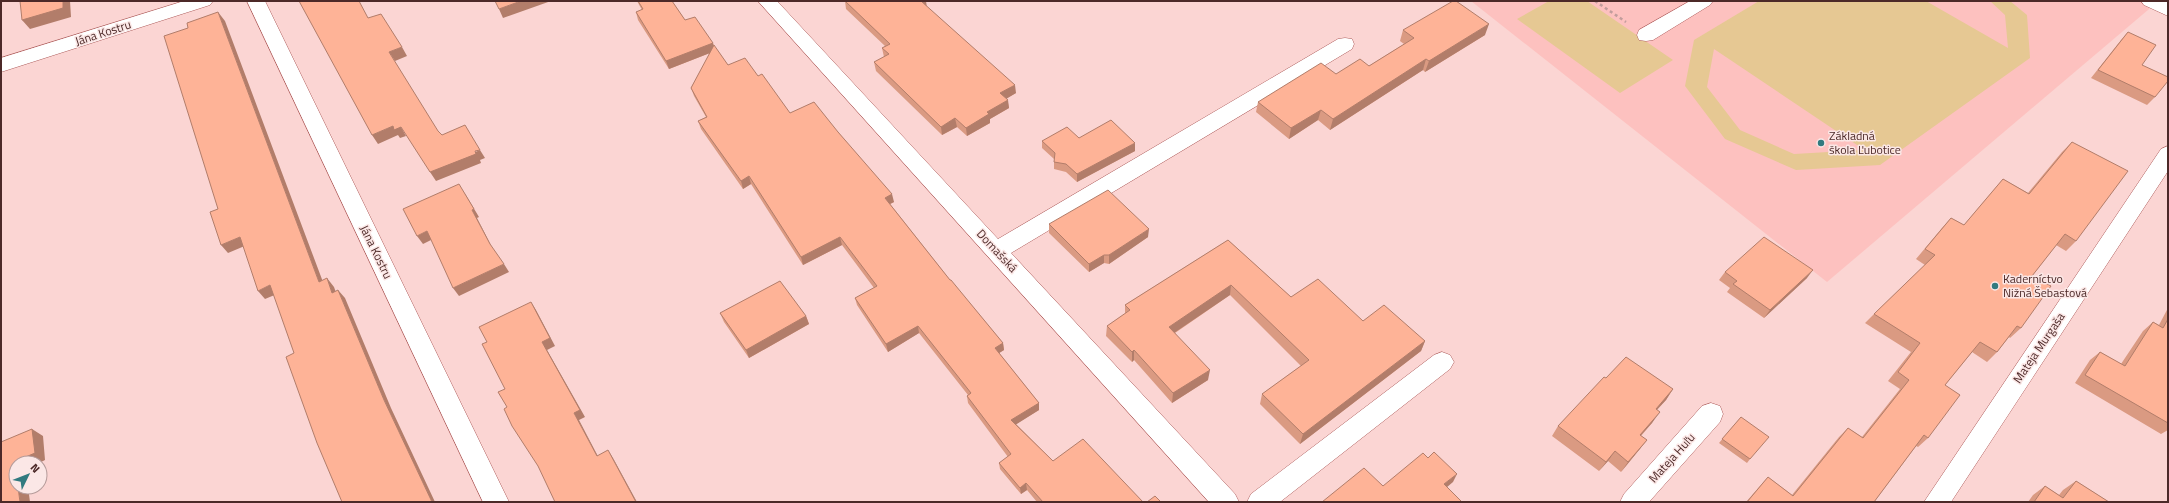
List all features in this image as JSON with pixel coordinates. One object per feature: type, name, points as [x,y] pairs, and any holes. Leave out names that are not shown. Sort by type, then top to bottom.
[{"type":"street","name":"Jána Kostru","points":[[1,65],[204,1]]},
{"type":"street","name":"Jána Kostru","points":[[256,1],[496,502]]},
{"type":"street","name":"Domašská","points":[[767,1],[1226,502]]},
{"type":"street","points":[[1646,35],[1704,1]]},
{"type":"street","points":[[2150,1],[2168,10]]},
{"type":"street","points":[[996,251],[1345,44]]},
{"type":"street","name":"Mateja Murgaša","points":[[1937,502],[2168,154]]},
{"type":"street","points":[[1260,502],[1442,362]]},
{"type":"street","name":"Mateja Huľu","points":[[1633,502],[1711,414]]},
{"type":"path","points":[[1595,1],[1646,35]]},
{"type":"shaded area","name":"Základná škola Ľubotice","points":[[1471,1],[2150,1],[2155,4],[1827,282]]},
{"type":"shaded area","points":[[1549,1],[1587,1],[1673,60],[1620,93],[1517,19]]},
{"type":"shaded area","points":[[1759,1],[1926,1],[2008,48],[2005,15],[1990,1],[2010,1],[2027,15],[2030,58],[1880,165],[1796,170],[1725,139],[1685,86],[1694,40]],"holes":[[[1714,49],[1863,149],[1794,154],[1740,130],[1707,87]]]},
{"type":"building","points":[[20,1],[63,1],[63,8],[22,20]]},
{"type":"building","points":[[299,1],[359,1],[368,18],[381,14],[402,47],[389,52],[438,131],[442,135],[465,125],[480,150],[475,151],[476,154],[430,172],[401,127],[394,130],[393,126],[372,135]]},
{"type":"building","points":[[495,1],[521,1],[499,9]]},
{"type":"building","points":[[638,1],[672,1],[685,20],[695,17],[713,43],[666,61],[636,12],[643,9]]},
{"type":"building","points":[[845,1],[921,1],[1015,85],[1000,93],[1008,100],[987,112],[989,114],[966,128],[955,118],[941,127],[874,62],[889,54],[882,48],[890,44]]},
{"type":"building","points":[[1453,1],[1456,1],[1489,24],[1429,61],[1426,59],[1333,119],[1321,110],[1291,128],[1258,102],[1321,63],[1336,74],[1360,59],[1369,66],[1414,38],[1403,30]]},
{"type":"building","points":[[218,12],[319,282],[327,278],[332,293],[338,290],[384,400],[432,502],[342,502],[317,443],[286,357],[294,353],[270,285],[258,291],[240,237],[221,245],[210,212],[218,209],[164,36],[188,28],[187,23]]},
{"type":"building","points":[[2128,32],[2156,45],[2142,65],[2168,77],[2168,81],[2155,97],[2098,70]]},
{"type":"building","points":[[714,45],[728,65],[745,58],[758,76],[762,74],[790,113],[814,102],[892,194],[885,198],[950,280],[1003,343],[995,348],[1039,403],[1011,420],[1053,461],[1083,439],[1143,502],[1043,502],[1026,483],[1020,488],[999,463],[1011,454],[967,396],[971,393],[918,326],[886,344],[855,298],[877,286],[840,237],[801,257],[749,176],[741,181],[698,121],[707,117],[691,88]]},
{"type":"building","points":[[1111,120],[1135,143],[1077,174],[1066,164],[1054,162],[1055,153],[1042,141],[1067,127],[1079,138]]},
{"type":"building","points":[[2072,142],[2128,171],[2076,241],[2065,234],[2032,276],[2051,286],[2021,328],[2017,326],[1997,352],[1980,342],[1945,385],[1960,395],[1928,438],[1924,435],[1874,502],[1747,502],[1768,477],[1793,496],[1848,428],[1863,438],[1909,380],[1898,372],[1920,343],[1874,314],[1935,255],[1925,249],[1951,218],[1964,225],[2003,179],[2029,194]]},
{"type":"building","points":[[459,184],[474,209],[472,210],[490,244],[504,264],[453,288],[427,231],[417,236],[403,209]]},
{"type":"building","points":[[1108,190],[1149,229],[1109,255],[1104,255],[1089,264],[1049,224]]},
{"type":"building","points":[[1764,237],[1813,270],[1770,310],[1733,284],[1737,281],[1725,272]]},
{"type":"building","points":[[1228,240],[1291,297],[1318,279],[1363,321],[1384,305],[1425,341],[1303,434],[1262,394],[1309,360],[1231,285],[1169,327],[1210,370],[1173,393],[1134,350],[1132,352],[1107,326],[1130,310],[1125,305]]},
{"type":"building","points":[[780,281],[806,316],[746,350],[720,313]]},
{"type":"building","points":[[531,302],[550,338],[542,342],[580,410],[574,413],[597,456],[608,450],[636,502],[555,502],[538,466],[512,426],[504,409],[507,407],[498,392],[505,389],[482,344],[487,342],[479,327]]},
{"type":"building","points":[[2168,319],[2168,423],[2085,375],[2100,352],[2125,366],[2153,322],[2163,328]]},
{"type":"building","points":[[1626,357],[1673,389],[1656,409],[1660,412],[1640,435],[1647,440],[1628,462],[1615,451],[1606,462],[1558,426],[1604,377],[1606,378]]},
{"type":"building","points":[[1741,417],[1769,437],[1750,459],[1722,439]]},
{"type":"building","points":[[32,429],[35,453],[30,455],[8,455],[8,495],[19,495],[20,502],[1,502],[1,442]]},
{"type":"building","points":[[1434,452],[1457,474],[1444,484],[1462,502],[1322,502],[1364,468],[1383,486],[1423,453],[1428,458]]},
{"type":"building","points":[[2076,481],[2109,502],[2034,502],[2045,486],[2063,498]]},
{"type":"building","points":[[1155,496],[1161,502],[1147,502]]},
{"type":"place","name":"Základná škola Ľubotice","points":[[1821,143]]},
{"type":"place","name":"Kaderníctvo Nižná Šebastová","points":[[1995,286]]}]
